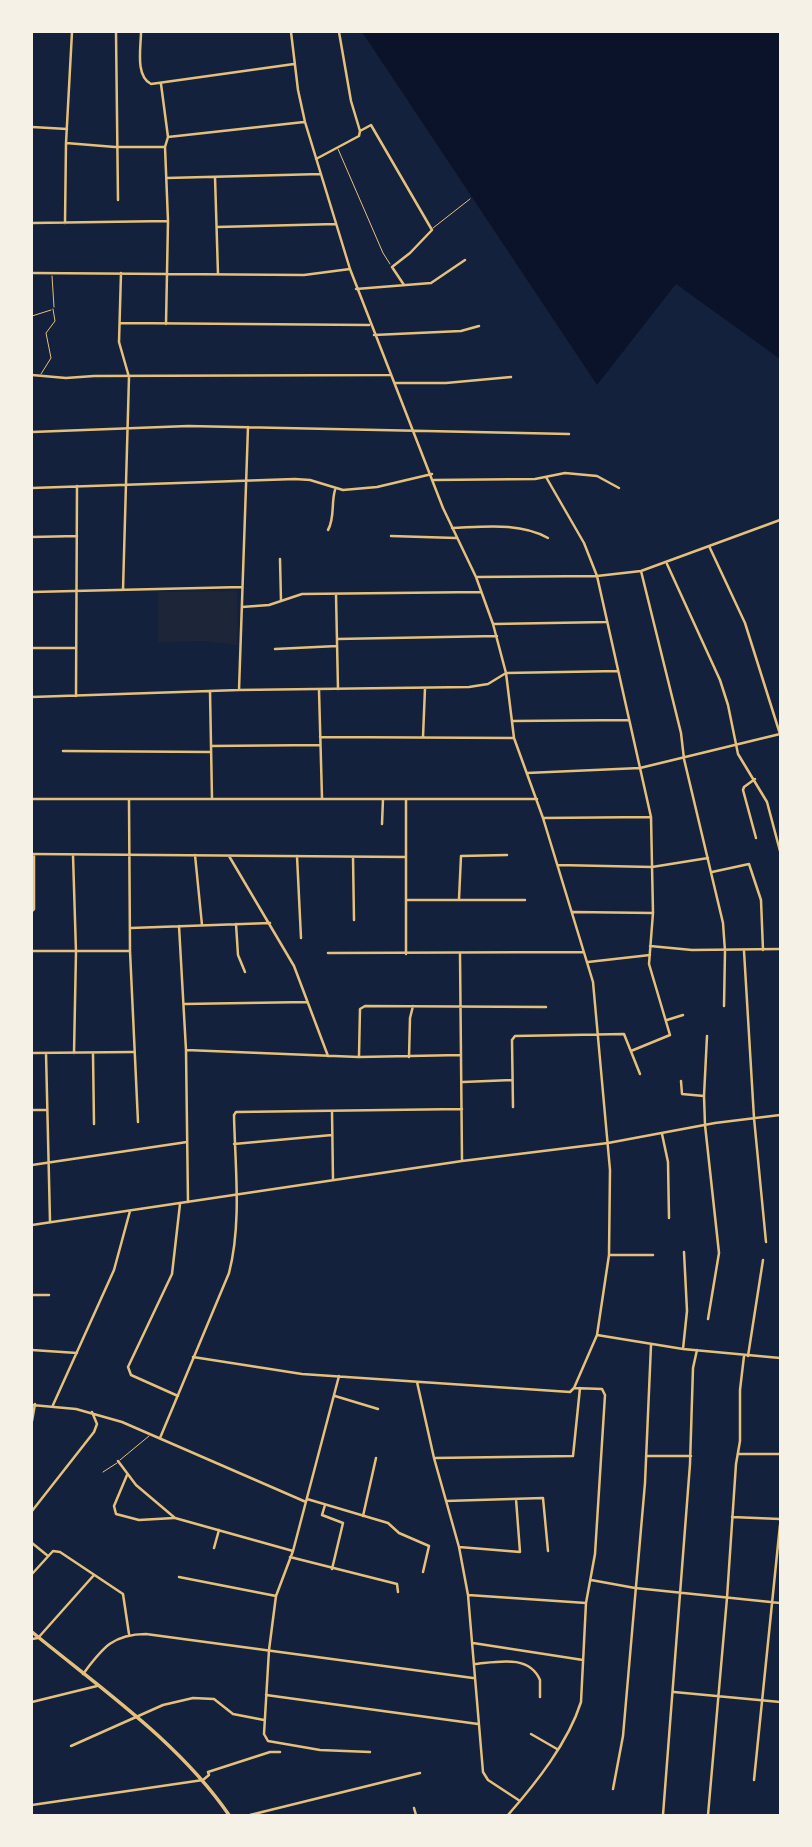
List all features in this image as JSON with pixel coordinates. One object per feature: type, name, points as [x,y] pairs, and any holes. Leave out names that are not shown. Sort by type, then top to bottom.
[{"type":"main road","points":[[32,1632],[164,1741],[203,1780],[229,1815]]},
{"type":"street","points":[[65,223],[72,32]]},
{"type":"street","points":[[116,32],[118,200]]},
{"type":"street","points":[[141,32],[142,77],[148,83],[161,84],[294,64]]},
{"type":"street","points":[[193,1357],[263,1369],[570,1392],[597,1335],[609,1255],[608,1143],[595,993],[588,962],[537,799],[514,738],[506,673],[494,624],[476,577],[456,538],[356,289],[305,122],[291,32]]},
{"type":"street","points":[[316,159],[359,136],[360,131],[351,101],[339,32]]},
{"type":"street","points":[[161,84],[168,137],[165,147],[168,221],[166,324]]},
{"type":"street","points":[[168,137],[305,122]]},
{"type":"street","points":[[360,131],[371,125],[432,230],[392,267],[404,285]]},
{"type":"street","points":[[32,127],[67,129]]},
{"type":"street","points":[[66,143],[165,147]]},
{"type":"street","points":[[167,178],[321,174]]},
{"type":"street","points":[[215,177],[218,274]]},
{"type":"street","points":[[32,223],[168,221]]},
{"type":"street","points":[[217,228],[336,224]]},
{"type":"street","points":[[356,289],[431,283],[465,260]]},
{"type":"street","points":[[32,273],[304,275],[350,269]]},
{"type":"street","points":[[121,273],[121,354],[129,377],[123,590]]},
{"type":"street","points":[[120,323],[370,326]]},
{"type":"street","points":[[374,335],[461,331],[478,326]]},
{"type":"street","points":[[32,375],[66,378],[390,375]]},
{"type":"street","points":[[393,383],[446,383],[510,377]]},
{"type":"street","points":[[239,690],[248,427]]},
{"type":"street","points":[[32,432],[248,427],[569,434]]},
{"type":"street","points":[[434,480],[546,477],[565,473],[597,475],[619,488]]},
{"type":"street","points":[[32,488],[310,480],[335,489],[369,488],[432,474]]},
{"type":"street","points":[[546,477],[580,535],[597,576],[651,817],[653,913],[650,970],[670,1035],[631,1051]]},
{"type":"street","points":[[76,696],[77,486]]},
{"type":"street","points":[[328,530],[332,523],[335,489]]},
{"type":"street","points":[[476,577],[597,576],[641,571],[667,564],[780,520]]},
{"type":"street","points":[[452,528],[527,529],[548,538]]},
{"type":"street","points":[[32,537],[77,536]]},
{"type":"street","points":[[391,536],[456,538]]},
{"type":"street","points":[[527,773],[640,768],[780,734],[748,632],[709,546]]},
{"type":"street","points":[[280,559],[281,601]]},
{"type":"street","points":[[667,564],[720,680],[736,746],[742,762],[755,779],[772,813],[780,851]]},
{"type":"street","points":[[641,571],[681,733],[684,759],[723,923],[724,1006]]},
{"type":"street","points":[[32,592],[242,587]]},
{"type":"street","points":[[242,607],[265,606],[299,595],[481,592]]},
{"type":"street","points":[[336,594],[338,689]]},
{"type":"street","points":[[494,624],[606,622]]},
{"type":"street","points":[[337,639],[497,636]]},
{"type":"street","points":[[275,649],[337,646]]},
{"type":"street","points":[[32,648],[76,648]]},
{"type":"street","points":[[32,696],[425,688],[488,684],[506,673],[618,671]]},
{"type":"street","points":[[423,738],[425,688]]},
{"type":"street","points":[[319,690],[322,799]]},
{"type":"street","points":[[210,691],[212,799]]},
{"type":"street","points":[[512,721],[629,720]]},
{"type":"street","points":[[320,737],[514,738]]},
{"type":"street","points":[[211,746],[320,745]]},
{"type":"street","points":[[63,751],[211,752]]},
{"type":"street","points":[[755,779],[743,790],[756,838]]},
{"type":"street","points":[[32,799],[537,799]]},
{"type":"street","points":[[129,800],[130,951],[138,1122]]},
{"type":"street","points":[[382,824],[383,800]]},
{"type":"street","points":[[406,800],[406,954]]},
{"type":"street","points":[[543,818],[651,817]]},
{"type":"street","points":[[32,911],[33,855],[406,857]]},
{"type":"street","points":[[73,855],[76,952],[74,1053]]},
{"type":"street","points":[[195,855],[202,925]]},
{"type":"street","points":[[459,899],[461,856],[507,855]]},
{"type":"street","points":[[229,856],[294,966],[328,1056]]},
{"type":"street","points":[[297,856],[301,938]]},
{"type":"street","points":[[353,857],[354,920]]},
{"type":"street","points":[[558,865],[652,867],[708,858]]},
{"type":"street","points":[[711,872],[749,864],[761,900],[763,950]]},
{"type":"street","points":[[406,900],[525,900]]},
{"type":"street","points":[[573,912],[653,913]]},
{"type":"street","points":[[131,928],[270,923]]},
{"type":"street","points":[[236,924],[238,955],[245,972]]},
{"type":"street","points":[[179,926],[186,1050],[188,1202]]},
{"type":"street","points":[[650,946],[725,951],[780,949]]},
{"type":"street","points":[[32,951],[130,951]]},
{"type":"street","points":[[744,951],[754,1118],[766,1242]]},
{"type":"street","points":[[328,953],[585,952]]},
{"type":"street","points":[[460,954],[462,1161]]},
{"type":"street","points":[[588,962],[650,955]]},
{"type":"street","points":[[183,1004],[307,1002]]},
{"type":"street","points":[[409,1057],[413,1006]]},
{"type":"street","points":[[359,1056],[362,1007],[546,1007]]},
{"type":"street","points":[[667,1020],[683,1015]]},
{"type":"street","points":[[513,1107],[514,1036],[624,1034],[640,1074]]},
{"type":"street","points":[[707,1037],[705,1125],[719,1251],[708,1319]]},
{"type":"street","points":[[186,1050],[328,1056],[461,1055]]},
{"type":"street","points":[[32,1053],[134,1052]]},
{"type":"street","points":[[46,1053],[50,1223]]},
{"type":"street","points":[[93,1053],[94,1124]]},
{"type":"street","points":[[462,1082],[512,1080]]},
{"type":"street","points":[[681,1081],[682,1094],[704,1096]]},
{"type":"street","points":[[160,1438],[231,1265],[235,1236],[236,1112],[461,1109]]},
{"type":"street","points":[[32,1110],[47,1110]]},
{"type":"street","points":[[332,1111],[333,1180]]},
{"type":"street","points":[[32,1225],[462,1161],[608,1143],[705,1125],[780,1115]]},
{"type":"street","points":[[662,1134],[668,1162],[669,1218]]},
{"type":"street","points":[[234,1144],[332,1135]]},
{"type":"street","points":[[32,1165],[187,1142]]},
{"type":"street","points":[[178,1396],[131,1375],[128,1367],[172,1274],[180,1204]]},
{"type":"street","points":[[53,1405],[114,1270],[130,1211]]},
{"type":"street","points":[[683,1349],[687,1311],[684,1252]]},
{"type":"street","points":[[609,1255],[653,1255]]},
{"type":"street","points":[[708,1815],[738,1454],[740,1390],[763,1260]]},
{"type":"street","points":[[32,1295],[49,1295]]},
{"type":"street","points":[[597,1335],[651,1345],[780,1358]]},
{"type":"street","points":[[613,1788],[623,1736],[645,1483],[651,1345]]},
{"type":"street","points":[[32,1350],[77,1353]]},
{"type":"street","points":[[663,1815],[691,1456],[693,1368],[697,1350]]},
{"type":"street","points":[[339,1376],[293,1551],[276,1596],[269,1650],[264,1736],[268,1741],[320,1750],[370,1752]]},
{"type":"street","points":[[417,1382],[434,1458],[459,1547],[468,1595],[484,1776],[520,1802]]},
{"type":"street","points":[[508,1815],[557,1749],[577,1715],[581,1702],[586,1603],[595,1555],[605,1395],[602,1390],[574,1388]]},
{"type":"street","points":[[434,1458],[573,1456],[580,1388]]},
{"type":"street","points":[[334,1396],[379,1409]]},
{"type":"street","points":[[32,1420],[33,1405],[53,1405],[92,1412],[122,1422],[306,1501],[388,1523],[399,1533],[429,1546],[423,1572]]},
{"type":"street","points":[[32,1511],[94,1432],[97,1424],[92,1412]]},
{"type":"street","points":[[738,1454],[780,1454]]},
{"type":"street","points":[[646,1456],[691,1456]]},
{"type":"street","points":[[363,1516],[376,1458]]},
{"type":"street","points":[[118,1461],[127,1475],[175,1518]]},
{"type":"street","points":[[127,1475],[114,1506],[116,1514],[139,1520],[175,1518],[293,1551]]},
{"type":"street","points":[[459,1547],[520,1552],[516,1498]]},
{"type":"street","points":[[446,1502],[544,1498],[548,1551]]},
{"type":"street","points":[[325,1505],[323,1516],[343,1524],[332,1569]]},
{"type":"street","points":[[732,1517],[780,1519]]},
{"type":"street","points":[[754,1780],[780,1525]]},
{"type":"street","points":[[214,1548],[219,1530]]},
{"type":"street","points":[[32,1543],[48,1556]]},
{"type":"street","points":[[32,1574],[53,1551],[60,1552],[123,1594],[129,1634]]},
{"type":"street","points":[[290,1557],[397,1584],[398,1592]]},
{"type":"street","points":[[32,1639],[38,1637],[94,1575]]},
{"type":"street","points":[[179,1577],[276,1596]]},
{"type":"street","points":[[591,1580],[635,1588],[780,1602]]},
{"type":"street","points":[[468,1595],[586,1603]]},
{"type":"street","points":[[83,1674],[102,1649],[112,1641],[129,1634],[158,1634],[475,1678]]},
{"type":"street","points":[[472,1643],[583,1660]]},
{"type":"street","points":[[474,1664],[508,1661],[530,1667],[540,1680],[540,1697]]},
{"type":"street","points":[[32,1702],[97,1686]]},
{"type":"street","points":[[674,1692],[780,1702]]},
{"type":"street","points":[[266,1695],[478,1724]]},
{"type":"street","points":[[71,1746],[163,1705],[193,1698],[214,1699],[230,1713],[264,1720]]},
{"type":"street","points":[[531,1734],[557,1749]]},
{"type":"street","points":[[32,1805],[203,1780],[209,1775],[208,1772],[270,1752],[280,1752]]},
{"type":"street","points":[[250,1815],[420,1773]]},
{"type":"street","points":[[414,1808],[416,1815]]},
{"type":"lane","points":[[338,149],[383,253],[392,267]]},
{"type":"lane","points":[[432,230],[470,199]]},
{"type":"lane","points":[[40,375],[50,361],[46,333],[55,321],[52,274]]},
{"type":"lane","points":[[32,316],[53,309]]},
{"type":"lane","points":[[103,1472],[151,1435]]},
{"type":"shaded area","points":[[362,32],[780,32],[780,359],[676,284],[597,385]]},
{"type":"shaded area","points":[[237,591],[237,645],[204,641],[158,642],[158,592]]}]
